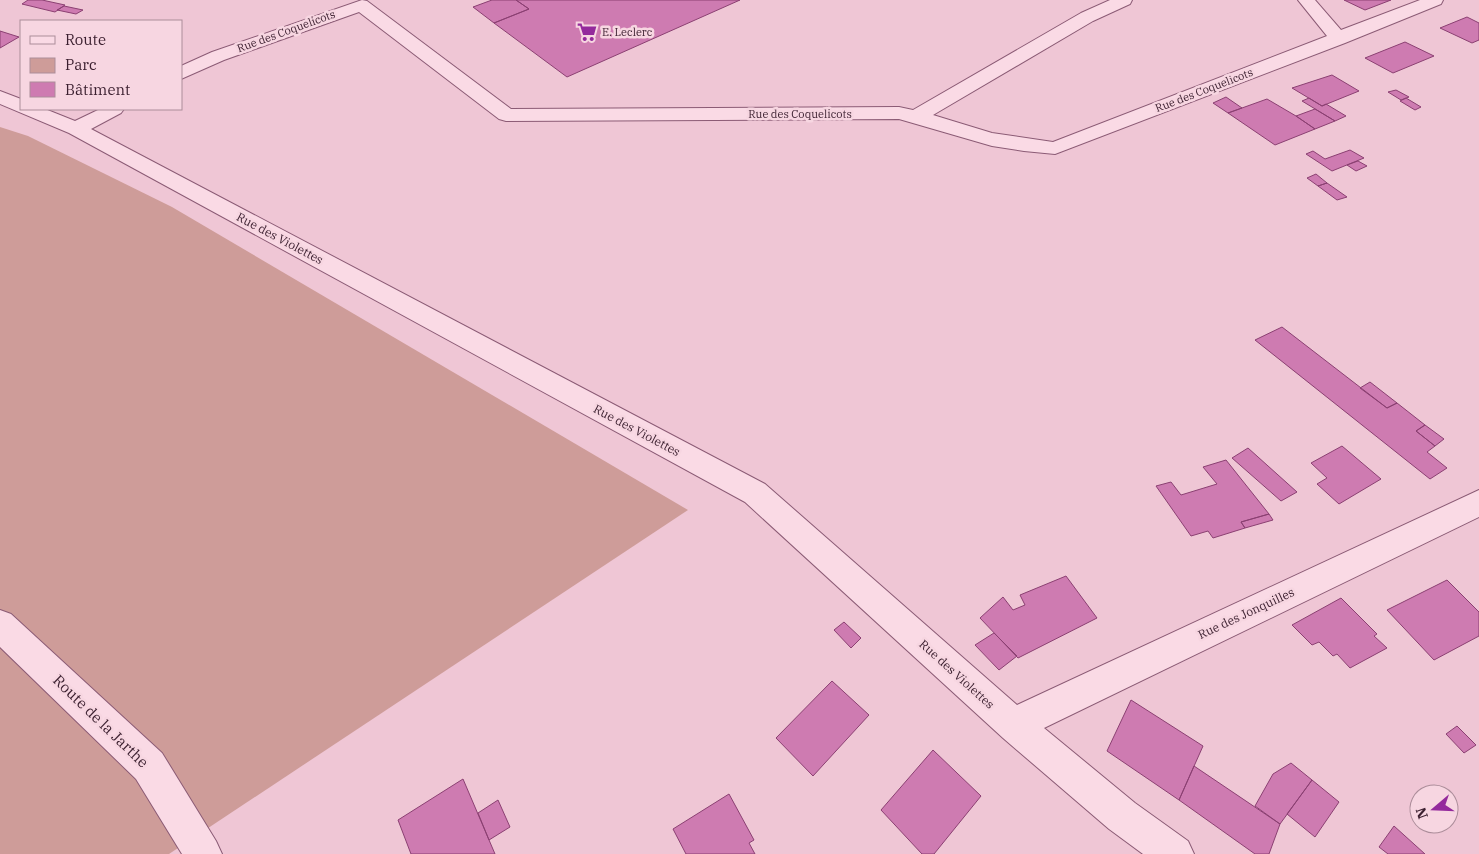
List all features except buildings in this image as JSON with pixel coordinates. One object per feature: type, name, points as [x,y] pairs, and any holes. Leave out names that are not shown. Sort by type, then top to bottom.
[{"type":"street","points":[[918,115],[1087,17],[1124,0]]},
{"type":"street","points":[[1306,0],[1339,38]]},
{"type":"street","name":"Rue des Coquelicots","points":[[182,73],[218,56],[360,3],[369,13],[506,115],[899,113],[918,115],[972,134],[1029,147],[1055,148],[1435,0]]},
{"type":"street","points":[[0,97],[20,106]]},
{"type":"street","name":"Rue des Violettes","points":[[31,110],[76,129],[755,493],[1015,726],[1122,816],[1175,854]]},
{"type":"street","points":[[76,129],[112,110]]},
{"type":"street","name":"Rue des Jonquilles","points":[[1015,726],[1035,714],[1479,503]]},
{"type":"street","name":"Route de la Jarthe","points":[[0,625],[149,766],[203,854]]},
{"type":"green space","points":[[0,127],[28,136],[172,207],[688,510],[169,854],[0,854]]},
{"type":"place","name":"E. Leclerc","points":[[587,32]]}]
